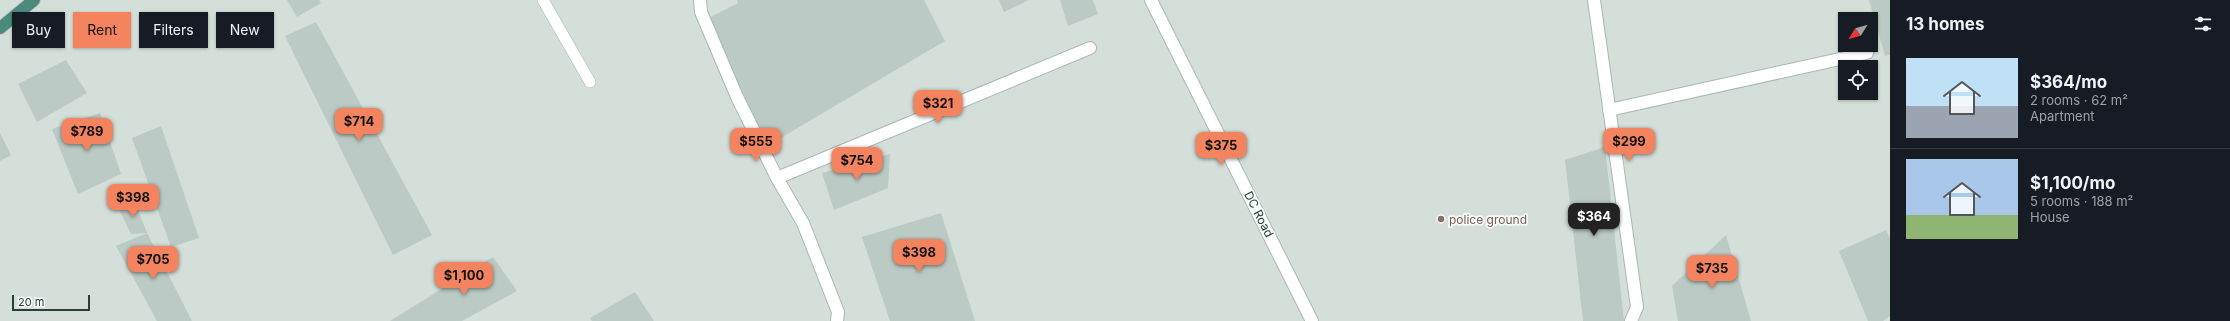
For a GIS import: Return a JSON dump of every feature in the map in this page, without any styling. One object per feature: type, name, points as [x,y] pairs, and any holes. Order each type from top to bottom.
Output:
[{"type":"highway","points":[[0,28],[34,0]]},
{"type":"street","points":[[700,0],[701,12],[737,97],[777,178],[803,223],[838,312],[837,321]]},
{"type":"street","name":"DC Road","points":[[1151,0],[1312,321]]},
{"type":"street","points":[[1594,0],[1637,307],[1631,321]]},
{"type":"street","points":[[777,178],[1090,48]]},
{"type":"street","points":[[1609,110],[1867,53]]},
{"type":"lane","points":[[543,0],[590,82]]},
{"type":"shaded area","points":[[0,0],[1890,0],[1890,321],[0,321]]},
{"type":"building","points":[[287,0],[319,0],[321,3],[297,17]]},
{"type":"building","points":[[737,0],[924,0],[945,41],[767,146],[705,20],[738,3]]},
{"type":"building","points":[[999,0],[1029,0],[1004,12]]},
{"type":"building","points":[[1060,0],[1093,0],[1098,14],[1068,26]]},
{"type":"building","points":[[1869,0],[1890,0],[1890,55],[1885,56],[1878,32],[1878,12],[1872,12]]},
{"type":"building","points":[[316,22],[432,235],[393,255],[285,36]]},
{"type":"building","points":[[66,60],[87,93],[37,122],[18,84]]},
{"type":"building","points":[[100,113],[121,174],[78,194],[52,129]]},
{"type":"building","points":[[161,126],[199,238],[171,247],[132,138]]},
{"type":"building","points":[[0,133],[11,155],[0,161]]},
{"type":"building","points":[[1605,147],[1624,321],[1583,321],[1565,160]]},
{"type":"building","points":[[890,154],[888,188],[834,210],[822,173]]},
{"type":"building","points":[[134,200],[147,233],[131,234],[118,207]]},
{"type":"building","points":[[941,213],[975,321],[890,321],[862,237]]},
{"type":"building","points":[[1886,230],[1890,238],[1890,316],[1883,321],[1868,321],[1839,251]]},
{"type":"building","points":[[147,233],[192,321],[157,321],[116,246]]},
{"type":"building","points":[[1726,235],[1751,321],[1678,321],[1672,286]]},
{"type":"building","points":[[493,257],[517,291],[462,321],[390,321]]},
{"type":"building","points":[[635,292],[654,321],[592,321],[590,318]]},
{"type":"place","name":"police ground","points":[[1441,219]]}]
